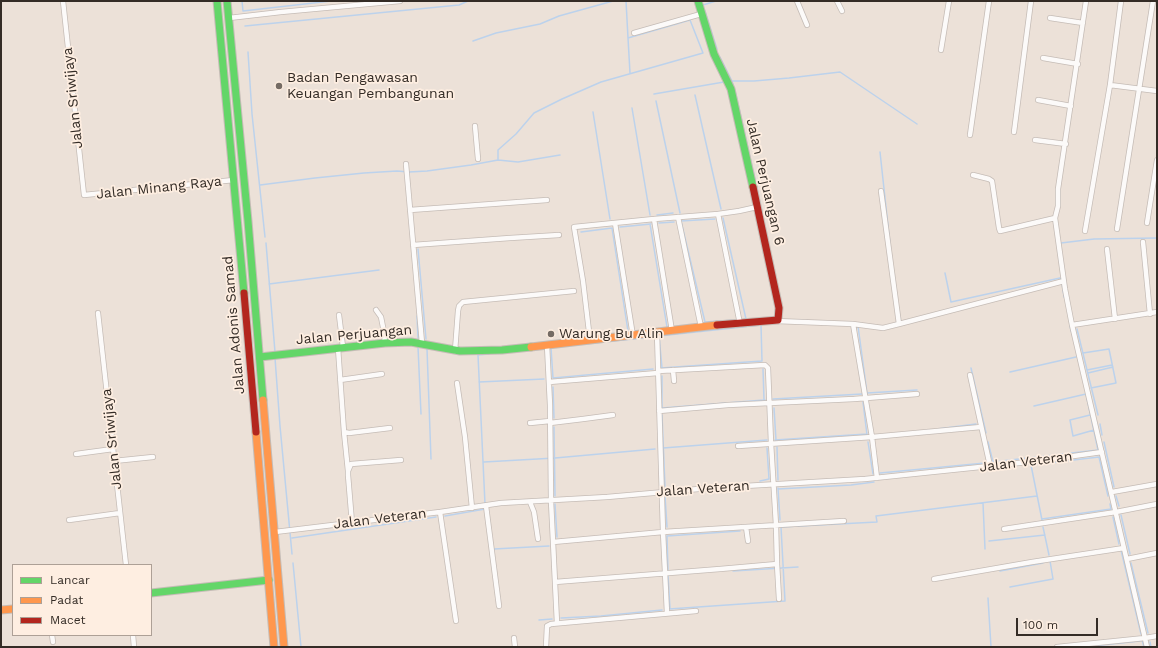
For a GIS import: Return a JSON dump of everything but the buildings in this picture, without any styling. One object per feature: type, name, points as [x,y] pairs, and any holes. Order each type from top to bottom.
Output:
[{"type":"main road","name":"Jalan Adonis Samad","points":[[217,1],[240,243],[274,647]]},
{"type":"main road","points":[[227,1],[250,242],[284,647]]},
{"type":"main road","name":"Jalan Perjuangan 6","points":[[698,1],[714,54],[731,89],[779,308],[777,319]]},
{"type":"main road","points":[[240,243],[250,242]]},
{"type":"main road","name":"Jalan Perjuangan","points":[[260,357],[385,343],[411,342],[422,343],[455,351],[502,350],[777,319]]},
{"type":"main road","points":[[262,497],[271,496]]},
{"type":"main road","points":[[152,593],[269,580]]},
{"type":"main road","points":[[1,610],[12,609]]},
{"type":"street","name":"Jalan Sriwijaya","points":[[63,1],[84,195]]},
{"type":"street","points":[[229,18],[387,1],[400,1]]},
{"type":"street","points":[[797,1],[807,25]]},
{"type":"street","points":[[837,1],[842,11]]},
{"type":"street","points":[[941,50],[949,1]]},
{"type":"street","points":[[970,135],[989,1]]},
{"type":"street","points":[[1014,132],[1031,1]]},
{"type":"street","points":[[1086,1],[1072,106],[1058,189],[1058,206],[1054,218],[1072,325],[1147,647]]},
{"type":"street","points":[[1085,231],[1110,85],[1121,1]]},
{"type":"street","points":[[1117,229],[1153,1]]},
{"type":"street","points":[[634,33],[701,14]]},
{"type":"street","points":[[1050,18],[1083,23]]},
{"type":"street","points":[[1043,58],[1078,64]]},
{"type":"street","points":[[1110,85],[1157,91]]},
{"type":"street","points":[[1038,100],[1072,106]]},
{"type":"street","points":[[475,126],[478,159]]},
{"type":"street","points":[[1035,140],[1066,144]]},
{"type":"street","points":[[1147,223],[1157,160]]},
{"type":"street","points":[[406,164],[422,343]]},
{"type":"street","points":[[974,175],[992,181],[1000,231],[1054,218]]},
{"type":"street","name":"Jalan Minang Raya","points":[[84,195],[234,180]]},
{"type":"street","points":[[881,191],[899,324]]},
{"type":"street","points":[[410,210],[547,200]]},
{"type":"street","points":[[590,340],[583,282],[574,227],[718,214],[758,207]]},
{"type":"street","points":[[718,214],[740,324]]},
{"type":"street","points":[[678,217],[701,327]]},
{"type":"street","points":[[654,219],[672,331]]},
{"type":"street","points":[[615,223],[633,336]]},
{"type":"street","points":[[413,245],[559,235]]},
{"type":"street","points":[[1144,242],[1150,314]]},
{"type":"street","points":[[1107,249],[1115,319]]},
{"type":"street","points":[[777,319],[853,324],[883,328],[1064,281]]},
{"type":"street","points":[[455,351],[458,311],[459,306],[463,302],[574,292]]},
{"type":"street","points":[[376,310],[381,317],[385,343]]},
{"type":"street","points":[[1072,325],[1157,312]]},
{"type":"street","name":"Jalan Sriwijaya","points":[[98,314],[126,564]]},
{"type":"street","points":[[340,315],[340,380],[352,523]]},
{"type":"street","points":[[853,324],[872,437],[876,478]]},
{"type":"street","points":[[657,333],[662,532],[667,613]]},
{"type":"street","points":[[547,345],[551,500],[557,623]]},
{"type":"street","points":[[549,382],[673,370],[765,365],[768,368],[779,599]]},
{"type":"street","points":[[673,370],[674,381]]},
{"type":"street","points":[[340,380],[382,374]]},
{"type":"street","points":[[970,375],[990,466]]},
{"type":"street","points":[[457,383],[466,438],[472,508]]},
{"type":"street","points":[[659,411],[728,405],[769,404],[917,394]]},
{"type":"street","points":[[530,424],[613,415]]},
{"type":"street","points":[[738,446],[872,437],[981,427]]},
{"type":"street","points":[[344,432],[349,433],[390,428]]},
{"type":"street","points":[[76,454],[113,449]]},
{"type":"street","name":"Jalan Veteran","points":[[275,532],[472,508],[501,503],[876,478],[1102,452]]},
{"type":"street","points":[[114,461],[153,457]]},
{"type":"street","points":[[348,471],[351,464],[401,460]]},
{"type":"street","points":[[1112,492],[1157,484]]},
{"type":"street","points":[[530,502],[534,512],[538,539]]},
{"type":"street","points":[[1004,529],[1116,512],[1157,504]]},
{"type":"street","points":[[486,506],[499,606]]},
{"type":"street","points":[[440,512],[456,621]]},
{"type":"street","points":[[69,520],[120,513]]},
{"type":"street","points":[[553,542],[662,532],[844,521]]},
{"type":"street","points":[[746,527],[748,541]]},
{"type":"street","points":[[934,578],[1124,548]]},
{"type":"street","points":[[1127,559],[1157,553]]},
{"type":"street","points":[[555,582],[777,564]]},
{"type":"street","points":[[546,647],[548,625],[696,611]]},
{"type":"street","points":[[52,636],[53,642]]},
{"type":"street","points":[[133,636],[134,647]]},
{"type":"street","points":[[1056,647],[1157,636]]},
{"type":"street","points":[[514,638],[515,647]]},
{"type":"waterway","points":[[242,1],[243,11],[331,1]]},
{"type":"waterway","points":[[245,26],[459,5],[468,1]]},
{"type":"waterway","points":[[473,41],[496,33],[540,24],[559,16],[613,1]]},
{"type":"waterway","points":[[260,185],[364,173],[427,171],[498,160],[498,150],[516,134],[534,113],[601,82],[703,53],[690,20],[628,38],[626,1]]},
{"type":"waterway","points":[[703,5],[716,1]]},
{"type":"waterway","points":[[705,11],[717,49]]},
{"type":"waterway","points":[[628,38],[630,73]]},
{"type":"waterway","points":[[248,52],[252,114],[265,237]]},
{"type":"waterway","points":[[720,57],[732,81],[736,95],[759,198]]},
{"type":"waterway","points":[[732,81],[754,81],[840,72],[917,124]]},
{"type":"waterway","points":[[654,94],[724,82]]},
{"type":"waterway","points":[[695,95],[721,209]]},
{"type":"waterway","points":[[656,101],[680,213]]},
{"type":"waterway","points":[[632,108],[650,215]]},
{"type":"waterway","points":[[593,112],[610,219]]},
{"type":"waterway","points":[[880,152],[890,244]]},
{"type":"waterway","points":[[498,160],[518,162],[560,155]]},
{"type":"waterway","points":[[657,215],[673,213]]},
{"type":"waterway","points":[[723,218],[746,319],[744,319]]},
{"type":"waterway","points":[[681,221],[715,219]]},
{"type":"waterway","points":[[681,221],[705,322],[735,320]]},
{"type":"waterway","points":[[659,223],[674,222]]},
{"type":"waterway","points":[[650,224],[667,327]]},
{"type":"waterway","points":[[620,227],[651,224]]},
{"type":"waterway","points":[[612,228],[628,331]]},
{"type":"waterway","points":[[581,232],[612,228]]},
{"type":"waterway","points":[[1061,243],[1094,239],[1157,238]]},
{"type":"waterway","points":[[266,243],[275,352]]},
{"type":"waterway","points":[[418,249],[426,339]]},
{"type":"waterway","points":[[269,284],[379,270]]},
{"type":"waterway","points":[[945,273],[951,302],[1060,278],[1061,280]]},
{"type":"waterway","points":[[1062,283],[1064,297]]},
{"type":"waterway","points":[[417,316],[418,338]]},
{"type":"waterway","points":[[659,336],[761,325],[762,361]]},
{"type":"waterway","points":[[1070,325],[1071,331]]},
{"type":"waterway","points":[[858,326],[867,393]]},
{"type":"waterway","points":[[1077,329],[1098,415]]},
{"type":"waterway","points":[[659,336],[662,368]]},
{"type":"waterway","points":[[585,344],[652,337]]},
{"type":"waterway","points":[[418,347],[421,414]]},
{"type":"waterway","points":[[551,348],[553,378]]},
{"type":"waterway","points":[[427,349],[431,459]]},
{"type":"waterway","points":[[1083,353],[1109,349],[1116,383],[1091,388]]},
{"type":"waterway","points":[[485,504],[478,355],[489,354]]},
{"type":"waterway","points":[[1010,372],[1076,357]]},
{"type":"waterway","points":[[275,358],[292,554]]},
{"type":"waterway","points":[[661,368],[762,361]]},
{"type":"waterway","points":[[1087,370],[1112,365]]},
{"type":"waterway","points":[[1088,373],[1113,367]]},
{"type":"waterway","points":[[971,368],[986,433]]},
{"type":"waterway","points":[[553,378],[653,369]]},
{"type":"waterway","points":[[763,369],[765,400]]},
{"type":"waterway","points":[[662,376],[662,408]]},
{"type":"waterway","points":[[479,382],[544,379]]},
{"type":"waterway","points":[[553,387],[554,418]]},
{"type":"waterway","points":[[867,393],[917,390]]},
{"type":"waterway","points":[[773,399],[862,394]]},
{"type":"waterway","points":[[993,462],[1098,450],[1086,394],[1034,406]]},
{"type":"waterway","points":[[662,408],[764,400]]},
{"type":"waterway","points":[[863,402],[867,435]]},
{"type":"waterway","points":[[774,408],[776,440]]},
{"type":"waterway","points":[[662,415],[665,487]]},
{"type":"waterway","points":[[1090,415],[1070,420],[1073,436],[1094,430]]},
{"type":"waterway","points":[[937,429],[976,424]]},
{"type":"waterway","points":[[1100,424],[1102,435]]},
{"type":"waterway","points":[[554,427],[555,496]]},
{"type":"waterway","points":[[775,440],[867,434]]},
{"type":"waterway","points":[[663,448],[767,440]]},
{"type":"waterway","points":[[868,442],[873,474]]},
{"type":"waterway","points":[[988,442],[993,462]]},
{"type":"waterway","points":[[1104,442],[1114,487]]},
{"type":"waterway","points":[[777,447],[778,480]]},
{"type":"waterway","points":[[760,481],[769,479],[767,448]]},
{"type":"waterway","points":[[484,462],[555,458],[655,449]]},
{"type":"waterway","points":[[1042,520],[1031,465],[1099,457],[1108,496]]},
{"type":"waterway","points":[[880,473],[985,463]]},
{"type":"waterway","points":[[778,489],[851,485],[874,482]]},
{"type":"waterway","points":[[778,488],[780,520]]},
{"type":"waterway","points":[[665,496],[667,527]]},
{"type":"waterway","points":[[781,527],[877,522],[876,516],[1037,496]]},
{"type":"waterway","points":[[1116,496],[1119,506]]},
{"type":"waterway","points":[[983,503],[985,549]]},
{"type":"waterway","points":[[555,504],[557,537]]},
{"type":"waterway","points":[[1110,504],[1111,510]]},
{"type":"waterway","points":[[445,516],[485,509]]},
{"type":"waterway","points":[[1042,519],[1111,509]]},
{"type":"waterway","points":[[1121,515],[1130,554]]},
{"type":"waterway","points":[[292,538],[436,517]]},
{"type":"waterway","points":[[1113,517],[1119,544]]},
{"type":"waterway","points":[[669,609],[785,601],[781,527]]},
{"type":"waterway","points":[[1043,527],[1049,555]]},
{"type":"waterway","points":[[667,536],[740,531]]},
{"type":"waterway","points":[[989,541],[1045,535]]},
{"type":"waterway","points":[[667,536],[668,571]]},
{"type":"waterway","points":[[494,549],[549,546]]},
{"type":"waterway","points":[[1121,550],[1141,634]]},
{"type":"waterway","points":[[1010,587],[1053,579],[1050,561]]},
{"type":"waterway","points":[[293,563],[301,647]]},
{"type":"waterway","points":[[1000,571],[1043,563]]},
{"type":"waterway","points":[[1131,563],[1148,633]]},
{"type":"waterway","points":[[733,571],[798,567]]},
{"type":"waterway","points":[[668,575],[670,609]]},
{"type":"waterway","points":[[988,598],[991,647]]},
{"type":"waterway","points":[[561,618],[662,610]]},
{"type":"waterway","points":[[539,620],[552,619]]},
{"type":"waterway","points":[[1142,640],[1144,647]]},
{"type":"waterway","points":[[1084,647],[1140,641]]},
{"type":"waterway","points":[[1150,642],[1151,647]]},
{"type":"traffic: fast","points":[[217,1],[244,293]]},
{"type":"traffic: fast","points":[[227,1],[263,400]]},
{"type":"traffic: fast","points":[[698,1],[714,54],[731,89],[753,187]]},
{"type":"traffic: fast","points":[[260,357],[385,343],[411,342],[460,351],[502,350],[531,347]]},
{"type":"traffic: fast","points":[[152,593],[269,580]]},
{"type":"traffic: slow","points":[[531,347],[717,325]]},
{"type":"traffic: slow","points":[[263,400],[284,647]]},
{"type":"traffic: slow","points":[[256,432],[274,647]]},
{"type":"traffic: slow","points":[[1,610],[12,609]]},
{"type":"traffic: jam","points":[[717,325],[778,320],[779,308],[753,187]]},
{"type":"traffic: jam","points":[[244,293],[256,432]]},
{"type":"place","name":"Badan Pengawasan Keuangan Pembangunan","points":[[279,86]]},
{"type":"place","name":"Warung Bu Alin","points":[[551,334]]}]
